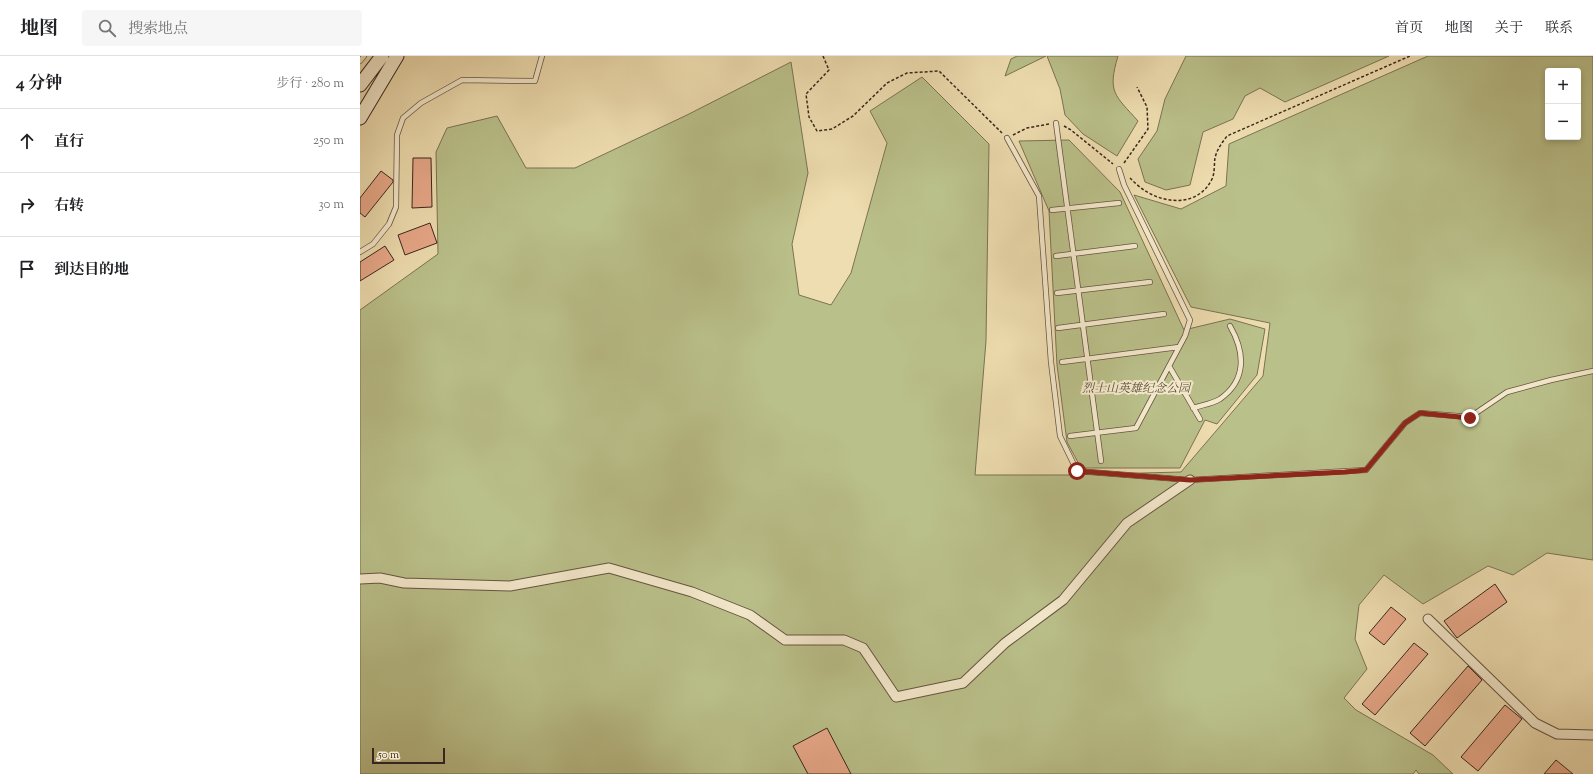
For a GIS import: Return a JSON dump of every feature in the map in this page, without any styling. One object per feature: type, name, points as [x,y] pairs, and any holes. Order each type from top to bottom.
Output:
[{"type":"main road","points":[[360,85],[382,56]]},
{"type":"main road","points":[[360,118],[397,56]]},
{"type":"street","points":[[360,580],[380,578],[404,583],[510,586],[608,568],[692,592],[750,615],[785,640],[844,640],[863,648],[896,697],[963,683],[1005,643],[1063,600],[1127,523],[1190,480]]},
{"type":"street","points":[[1428,619],[1535,723],[1557,734],[1593,735]]},
{"type":"lane","points":[[360,61],[364,56]]},
{"type":"lane","points":[[360,252],[373,244],[389,224],[396,207],[397,136],[403,118],[421,103],[462,80],[535,81],[542,56]]},
{"type":"lane","points":[[1056,123],[1084,324],[1101,461]]},
{"type":"lane","points":[[1007,138],[1039,196],[1051,362],[1060,436],[1077,471],[1190,480],[1366,470],[1405,423],[1420,413],[1470,418],[1507,392],[1551,380],[1593,372]]},
{"type":"lane","points":[[1070,436],[1136,428],[1186,336],[1190,320],[1124,185],[1119,169]]},
{"type":"lane","points":[[1052,210],[1118,203]]},
{"type":"lane","points":[[1056,256],[1135,246]]},
{"type":"lane","points":[[1057,293],[1150,282]]},
{"type":"lane","points":[[1058,328],[1164,314]]},
{"type":"lane","points":[[1193,408],[1219,399],[1232,388],[1239,377],[1241,365],[1240,350],[1237,338],[1230,326]]},
{"type":"lane","points":[[1062,362],[1179,347]]},
{"type":"lane","points":[[1169,366],[1200,419]]},
{"type":"path","points":[[823,56],[829,70],[806,94],[809,117],[817,131],[832,129],[853,116],[887,83],[907,73],[939,71],[1007,138],[1027,128],[1056,123],[1071,130],[1144,191],[1166,200],[1183,202],[1197,196],[1208,187],[1213,177],[1215,157],[1219,146],[1227,136],[1410,56]]},
{"type":"path","points":[[1119,169],[1148,129],[1147,107],[1136,87]]},
{"type":"green space","points":[[1017,56],[1046,56],[1005,76],[1011,59]]},
{"type":"green space","points":[[1047,56],[1118,56],[1113,78],[1115,93],[1138,121],[1117,156],[1083,134],[1065,115],[1060,89]]},
{"type":"green space","points":[[1186,56],[1389,56],[1285,102],[1260,88],[1245,96],[1233,119],[1203,132],[1190,185],[1166,190],[1145,182],[1138,159],[1157,131],[1165,99]]},
{"type":"green space","points":[[1428,56],[1593,56],[1593,560],[1547,553],[1513,575],[1488,566],[1423,604],[1384,575],[1359,605],[1355,639],[1367,669],[1344,698],[1356,710],[1433,755],[1453,774],[1419,774],[1416,770],[1413,774],[360,774],[360,310],[438,254],[436,152],[447,128],[497,116],[526,168],[575,168],[687,115],[791,62],[808,173],[792,244],[799,295],[831,305],[851,273],[887,143],[870,111],[922,77],[989,144],[986,341],[975,475],[1067,475],[1181,472],[1263,376],[1270,323],[1191,307],[1134,195],[1181,209],[1226,186],[1229,144]]},
{"type":"green space","name":"烈士山英雄纪念公园","points":[[1069,140],[1120,192],[1184,330],[1230,319],[1265,329],[1257,375],[1217,424],[1205,420],[1180,468],[1081,468],[1067,442],[1057,365],[1049,211],[1019,141]]},
{"type":"building","points":[[413,158],[431,158],[432,207],[412,208]]},
{"type":"building","points":[[381,171],[393,180],[393,182],[365,217],[360,213],[360,198]]},
{"type":"building","points":[[430,223],[437,243],[405,255],[398,235]]},
{"type":"building","points":[[385,246],[394,260],[360,281],[360,262]]},
{"type":"building","points":[[1495,584],[1507,602],[1457,638],[1444,621]]},
{"type":"building","points":[[1391,607],[1406,619],[1384,645],[1369,633]]},
{"type":"building","points":[[1414,643],[1428,654],[1375,715],[1362,704]]},
{"type":"building","points":[[1468,666],[1482,680],[1425,746],[1410,733]]},
{"type":"building","points":[[1505,705],[1522,719],[1478,771],[1461,757]]},
{"type":"building","points":[[827,728],[851,774],[808,774],[793,746]]},
{"type":"building","points":[[1556,760],[1573,774],[1544,774]]},
{"type":"route","points":[[1077,471],[1190,480],[1366,470],[1405,423],[1420,413],[1470,418]]}]
